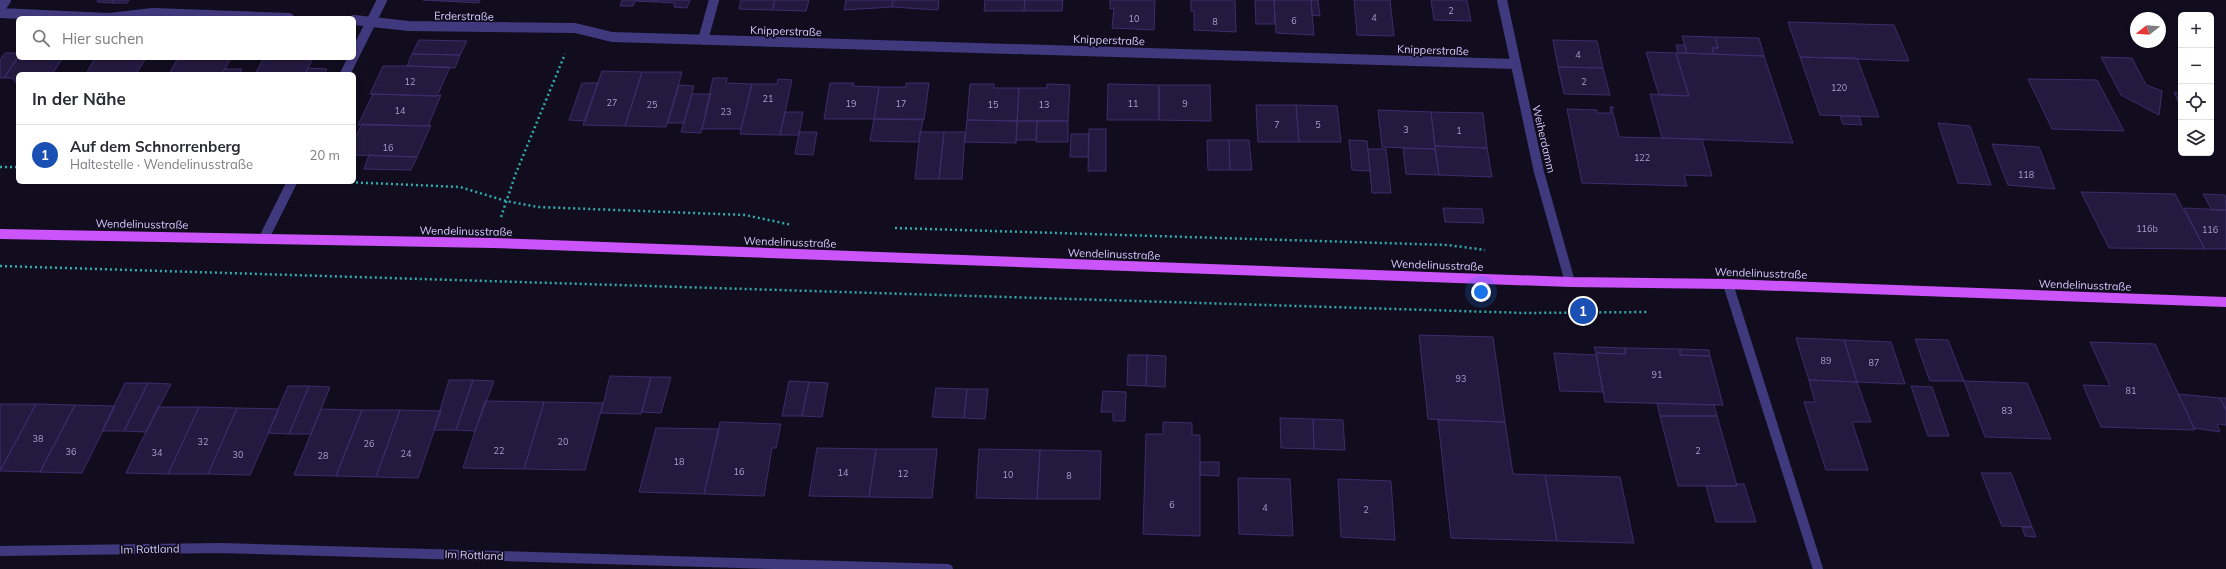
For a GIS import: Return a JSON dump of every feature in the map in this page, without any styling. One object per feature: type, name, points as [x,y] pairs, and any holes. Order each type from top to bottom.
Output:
[{"type":"main road","name":"Wendelinusstraße","points":[[0,234],[493,243],[1570,282],[1728,284],[2226,302]]},
{"type":"street","points":[[0,8],[6,0]]},
{"type":"street","points":[[356,51],[382,0]]},
{"type":"street","points":[[703,40],[714,0]]},
{"type":"street","name":"Weiherdamm","points":[[1502,0],[1539,172],[1570,282]]},
{"type":"street","points":[[0,13],[65,16]]},
{"type":"street","points":[[127,16],[153,13],[235,16]]},
{"type":"street","name":"Erderstraße","points":[[356,20],[409,26],[575,28]]},
{"type":"street","name":"Knipperstraße","points":[[575,28],[612,38],[1515,64]]},
{"type":"street","points":[[346,72],[352,60]]},
{"type":"street","points":[[264,238],[291,184]]},
{"type":"street","points":[[1728,284],[1818,569]]},
{"type":"street","name":"Im Rottland","points":[[0,551],[220,548],[948,569]]},
{"type":"path","points":[[493,243],[506,202],[575,28]]},
{"type":"path","points":[[0,167],[16,167]]},
{"type":"path","points":[[356,182],[460,187],[506,202],[538,207],[745,215],[794,225]]},
{"type":"path","points":[[889,228],[1448,245],[1492,251]]},
{"type":"path","points":[[0,266],[1525,313],[1650,312]]},
{"type":"building","points":[[98,0],[114,0],[112,3],[97,2]]},
{"type":"building","points":[[114,0],[129,0],[127,3],[112,3]]},
{"type":"building","points":[[423,0],[480,0],[479,3]]},
{"type":"building","points":[[622,0],[656,0],[656,2],[635,1],[633,6],[620,6]]},
{"type":"building","points":[[656,0],[690,0],[687,8],[674,7],[675,3],[656,2]]},
{"type":"building","points":[[741,0],[775,0],[772,10],[739,9]]},
{"type":"building","points":[[775,0],[809,0],[806,11],[772,10]]},
{"type":"building","points":[[846,0],[893,0],[892,7],[844,10]]},
{"type":"building","points":[[893,0],[939,0],[938,10],[892,7]]},
{"type":"building","points":[[985,0],[1025,0],[1024,11],[984,11]]},
{"type":"building","points":[[1025,0],[1063,0],[1062,11],[1024,11]]},
{"type":"building","points":[[1110,0],[1155,0],[1154,30],[1112,28],[1114,8],[1110,9]]},
{"type":"building","points":[[1191,0],[1235,0],[1236,32],[1194,30],[1194,11],[1191,11]]},
{"type":"building","points":[[1255,0],[1274,0],[1275,24],[1256,24]]},
{"type":"building","points":[[1274,0],[1311,0],[1314,35],[1276,33]]},
{"type":"building","points":[[1311,0],[1318,0],[1320,16],[1312,15]]},
{"type":"building","points":[[1354,0],[1390,0],[1394,36],[1357,35]]},
{"type":"building","points":[[1431,0],[1467,0],[1471,21],[1434,20]]},
{"type":"building","points":[[1788,22],[1894,25],[1909,61],[1800,57]]},
{"type":"building","points":[[1682,36],[1715,37],[1718,48],[1712,48],[1714,54],[1687,53]]},
{"type":"building","points":[[1715,37],[1759,38],[1764,56],[1714,54],[1712,48],[1718,48]]},
{"type":"building","points":[[419,40],[467,41],[460,55],[412,54]]},
{"type":"building","points":[[1553,40],[1597,41],[1603,68],[1558,67]]},
{"type":"building","points":[[1676,45],[1685,45],[1687,53],[1678,53]]},
{"type":"building","points":[[1646,52],[1676,53],[1689,96],[1659,95]]},
{"type":"building","points":[[5,53],[16,53],[16,60],[4,78],[0,78],[0,60]]},
{"type":"building","points":[[1676,53],[1764,56],[1793,143],[1662,138],[1650,94],[1689,96]]},
{"type":"building","points":[[412,54],[460,55],[455,68],[407,66]]},
{"type":"building","points":[[1800,57],[1857,58],[1879,117],[1820,115]]},
{"type":"building","points":[[2101,57],[2132,58],[2146,85],[2162,91],[2159,115],[2121,95]]},
{"type":"building","points":[[16,60],[62,60],[53,72],[16,72],[16,83],[12,78],[4,78]]},
{"type":"building","points":[[94,60],[145,60],[137,72],[87,72]]},
{"type":"building","points":[[177,60],[230,60],[223,72],[170,72]]},
{"type":"building","points":[[263,60],[312,60],[306,72],[256,72]]},
{"type":"building","points":[[383,66],[450,67],[437,96],[370,94]]},
{"type":"building","points":[[1558,67],[1603,68],[1610,95],[1564,94]]},
{"type":"building","points":[[308,68],[327,69],[325,72],[306,72]]},
{"type":"building","points":[[225,69],[242,69],[240,72],[223,72]]},
{"type":"building","points":[[602,71],[642,72],[625,126],[583,125]]},
{"type":"building","points":[[642,72],[682,72],[666,127],[625,126]]},
{"type":"building","points":[[713,78],[727,78],[726,83],[752,84],[741,129],[702,129]]},
{"type":"building","points":[[778,79],[792,80],[780,135],[740,134],[752,84],[777,84]]},
{"type":"building","points":[[2028,79],[2097,80],[2124,131],[2052,129]]},
{"type":"building","points":[[582,83],[598,83],[585,121],[569,120]]},
{"type":"building","points":[[830,83],[854,83],[853,86],[879,87],[874,119],[824,119]]},
{"type":"building","points":[[906,83],[929,83],[924,120],[874,119],[879,87],[906,87]]},
{"type":"building","points":[[970,84],[994,84],[994,88],[1019,88],[1017,121],[967,120]]},
{"type":"building","points":[[1047,84],[1070,85],[1068,121],[1017,121],[1019,88],[1047,88]]},
{"type":"building","points":[[1108,84],[1159,85],[1159,120],[1107,120]]},
{"type":"building","points":[[679,85],[694,86],[684,123],[668,123]]},
{"type":"building","points":[[1159,85],[1210,85],[1211,121],[1159,120]]},
{"type":"building","points":[[2174,92],[2178,93],[2178,101]]},
{"type":"building","points":[[373,94],[441,95],[428,126],[358,125]]},
{"type":"building","points":[[692,94],[711,94],[701,133],[681,132]]},
{"type":"building","points":[[1256,105],[1296,105],[1299,142],[1258,142]]},
{"type":"building","points":[[1296,105],[1337,106],[1341,142],[1299,142]]},
{"type":"building","points":[[1610,107],[1614,107],[1612,109],[1619,137],[1702,139],[1712,176],[1684,175],[1687,186],[1582,183],[1567,109],[1597,110],[1597,113],[1611,113]]},
{"type":"building","points":[[1378,110],[1431,112],[1435,149],[1382,147]]},
{"type":"building","points":[[785,112],[803,112],[799,135],[780,135]]},
{"type":"building","points":[[1431,112],[1483,113],[1487,148],[1435,146]]},
{"type":"building","points":[[1840,116],[1859,116],[1862,125],[1843,124]]},
{"type":"building","points":[[874,119],[923,119],[919,142],[870,141]]},
{"type":"building","points":[[967,120],[1017,121],[1016,143],[965,142]]},
{"type":"building","points":[[1017,121],[1037,121],[1036,140],[1016,140]]},
{"type":"building","points":[[1037,121],[1068,121],[1068,142],[1036,142]]},
{"type":"building","points":[[1938,123],[1970,126],[1991,185],[1958,183]]},
{"type":"building","points":[[362,124],[431,125],[417,157],[356,155],[356,136]]},
{"type":"building","points":[[1089,129],[1106,129],[1106,171],[1088,171]]},
{"type":"building","points":[[799,132],[817,132],[813,155],[795,154]]},
{"type":"building","points":[[920,132],[944,132],[939,179],[915,179]]},
{"type":"building","points":[[944,132],[965,132],[962,179],[939,179]]},
{"type":"building","points":[[1071,134],[1089,134],[1088,157],[1070,157]]},
{"type":"building","points":[[1207,140],[1229,140],[1230,170],[1208,170]]},
{"type":"building","points":[[1229,140],[1249,140],[1252,170],[1230,170]]},
{"type":"building","points":[[1349,140],[1367,141],[1370,171],[1352,170]]},
{"type":"building","points":[[1992,144],[2039,147],[2055,189],[2008,185]]},
{"type":"building","points":[[1435,146],[1487,148],[1492,177],[1439,175]]},
{"type":"building","points":[[1403,148],[1435,149],[1439,175],[1406,174]]},
{"type":"building","points":[[1368,149],[1386,149],[1391,193],[1372,193]]},
{"type":"building","points":[[369,155],[417,157],[411,170],[364,169]]},
{"type":"building","points":[[2081,192],[2175,194],[2205,249],[2109,248]]},
{"type":"building","points":[[2203,194],[2225,195],[2226,210],[2212,210]]},
{"type":"building","points":[[1443,208],[1482,209],[1484,223],[1445,222]]},
{"type":"building","points":[[2184,208],[2226,210],[2226,249],[2205,249]]},
{"type":"building","points":[[1419,335],[1493,337],[1505,422],[1428,419]]},
{"type":"building","points":[[1796,338],[1844,340],[1857,382],[1809,380]]},
{"type":"building","points":[[1915,339],[1948,340],[1964,381],[1930,381]]},
{"type":"building","points":[[1844,340],[1891,342],[1905,384],[1857,382]]},
{"type":"building","points":[[2090,342],[2155,344],[2195,430],[2101,427],[2083,385],[2110,386]]},
{"type":"building","points":[[1594,347],[1625,348],[1625,354],[1596,353]]},
{"type":"building","points":[[1625,348],[1680,349],[1680,355],[1710,356],[1723,405],[1605,402],[1596,353],[1625,354]]},
{"type":"building","points":[[1680,349],[1709,350],[1710,356],[1680,355]]},
{"type":"building","points":[[1554,353],[1596,355],[1603,392],[1560,391]]},
{"type":"building","points":[[1128,355],[1147,355],[1146,386],[1127,385]]},
{"type":"building","points":[[1147,355],[1166,356],[1165,387],[1146,386]]},
{"type":"building","points":[[610,376],[651,377],[641,414],[601,413]]},
{"type":"building","points":[[651,377],[671,377],[661,413],[642,412]]},
{"type":"building","points":[[449,380],[473,380],[456,430],[434,430]]},
{"type":"building","points":[[473,380],[494,381],[475,431],[456,430]]},
{"type":"building","points":[[1809,380],[1857,382],[1871,422],[1852,422],[1868,470],[1826,470],[1804,402],[1815,402]]},
{"type":"building","points":[[789,381],[809,382],[802,416],[782,416]]},
{"type":"building","points":[[1964,381],[2027,383],[2051,439],[1985,437]]},
{"type":"building","points":[[809,382],[828,383],[822,417],[802,416]]},
{"type":"building","points":[[125,383],[148,383],[124,431],[102,431]]},
{"type":"building","points":[[148,383],[171,384],[146,432],[124,431]]},
{"type":"building","points":[[288,386],[309,386],[289,434],[268,433]]},
{"type":"building","points":[[309,386],[330,387],[311,434],[289,434]]},
{"type":"building","points":[[1911,386],[1932,387],[1949,436],[1928,436]]},
{"type":"building","points":[[936,388],[967,389],[964,418],[932,417]]},
{"type":"building","points":[[967,389],[988,389],[985,419],[964,418]]},
{"type":"building","points":[[1103,391],[1126,392],[1125,421],[1113,421],[1113,412],[1101,412]]},
{"type":"building","points":[[2178,394],[2220,398],[2226,410],[2226,425],[2217,424],[2220,432],[2194,428]]},
{"type":"building","points":[[2220,398],[2226,398],[2226,410]]},
{"type":"building","points":[[485,401],[544,402],[524,469],[463,468]]},
{"type":"building","points":[[544,402],[603,403],[585,470],[524,469]]},
{"type":"building","points":[[1657,403],[1714,405],[1717,416],[1660,416]]},
{"type":"building","points":[[0,404],[36,404],[0,471]]},
{"type":"building","points":[[36,404],[75,405],[40,472],[0,471]]},
{"type":"building","points":[[75,405],[115,406],[82,473],[40,472]]},
{"type":"building","points":[[158,407],[199,407],[168,474],[126,473]]},
{"type":"building","points":[[199,407],[237,408],[208,474],[168,474]]},
{"type":"building","points":[[237,408],[279,409],[250,475],[208,474]]},
{"type":"building","points":[[321,409],[362,410],[336,476],[294,475]]},
{"type":"building","points":[[362,410],[400,410],[376,477],[336,476]]},
{"type":"building","points":[[400,410],[441,411],[418,478],[376,477]]},
{"type":"building","points":[[1660,416],[1717,416],[1737,486],[1678,486]]},
{"type":"building","points":[[1280,418],[1313,419],[1314,449],[1281,448]]},
{"type":"building","points":[[1313,419],[1343,420],[1345,450],[1314,449]]},
{"type":"building","points":[[1438,420],[1505,422],[1513,474],[1545,475],[1557,541],[1451,538]]},
{"type":"building","points":[[720,422],[781,424],[776,448],[772,448],[764,496],[704,494]]},
{"type":"building","points":[[1163,422],[1192,423],[1192,435],[1200,435],[1200,536],[1143,534],[1146,434],[1163,434]]},
{"type":"building","points":[[656,428],[719,429],[704,494],[639,492]]},
{"type":"building","points":[[817,448],[876,449],[869,497],[809,496]]},
{"type":"building","points":[[876,449],[937,449],[932,498],[869,497]]},
{"type":"building","points":[[979,449],[1040,450],[1037,499],[976,498]]},
{"type":"building","points":[[1040,450],[1101,451],[1100,499],[1037,499]]},
{"type":"building","points":[[1200,462],[1219,462],[1219,476],[1200,475]]},
{"type":"building","points":[[1981,473],[2011,473],[2032,527],[2002,526]]},
{"type":"building","points":[[1545,475],[1620,477],[1634,543],[1557,541]]},
{"type":"building","points":[[1238,478],[1290,479],[1293,536],[1239,534]]},
{"type":"building","points":[[1338,479],[1391,481],[1395,540],[1341,537]]},
{"type":"building","points":[[1736,484],[1744,484],[1756,522],[1716,522],[1706,486],[1737,486]]},
{"type":"building","points":[[2022,527],[2032,527],[2036,537],[2025,536]]},
{"type":"place","name":"Auf dem Schnorrenberg","points":[[1583,311]]}]
